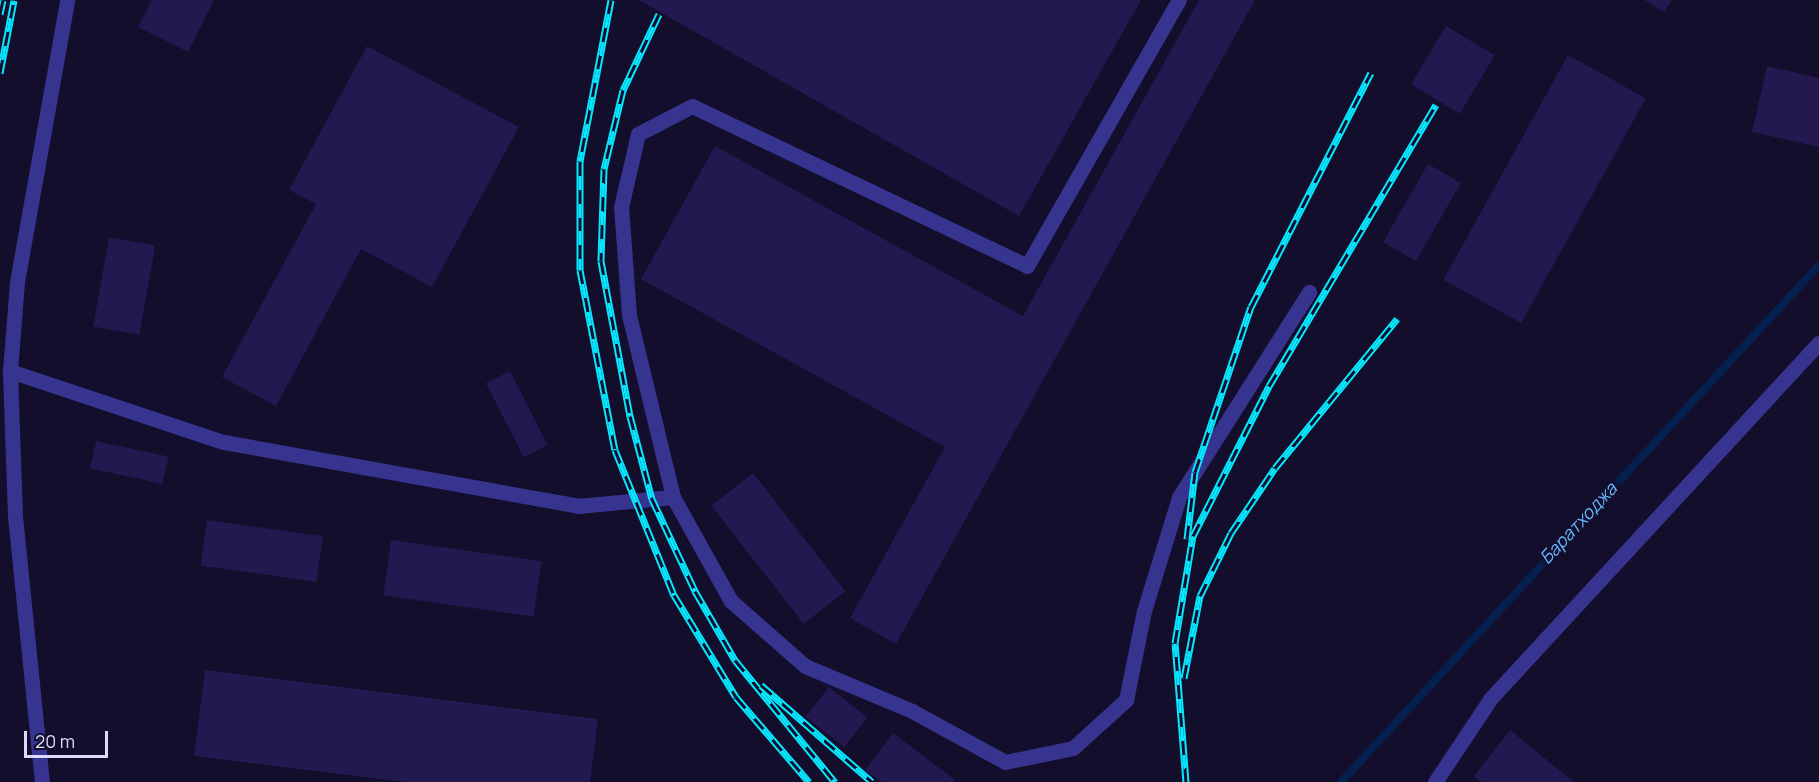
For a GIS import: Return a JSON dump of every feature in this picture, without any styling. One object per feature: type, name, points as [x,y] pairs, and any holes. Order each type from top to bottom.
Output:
[{"type":"street","points":[[42,782],[15,516],[10,371],[17,282],[67,0]]},
{"type":"street","points":[[1179,0],[1027,266],[692,106],[638,134],[621,207],[629,315],[673,497],[731,601],[805,666],[912,711],[1005,762],[1073,748],[1126,700],[1144,611],[1179,497],[1309,292]]},
{"type":"street","points":[[1435,782],[1491,698],[1819,343]]},
{"type":"street","points":[[10,371],[224,442],[578,506],[673,497]]},
{"type":"building","points":[[152,0],[214,0],[188,52],[138,27]]},
{"type":"building","points":[[639,0],[1141,0],[1019,216]]},
{"type":"building","points":[[1199,0],[1255,0],[896,644],[850,618],[945,447],[641,279],[715,146],[1023,316]]},
{"type":"building","points":[[1644,0],[1672,0],[1664,12]]},
{"type":"building","points":[[1446,26],[1495,55],[1460,114],[1411,84]]},
{"type":"building","points":[[367,46],[519,127],[432,287],[361,249],[276,406],[222,377],[316,204],[289,190]]},
{"type":"building","points":[[1568,55],[1646,98],[1521,323],[1443,280]]},
{"type":"building","points":[[1767,66],[1819,78],[1819,147],[1752,132]]},
{"type":"building","points":[[1428,164],[1461,183],[1416,261],[1383,242]]},
{"type":"building","points":[[109,237],[155,245],[139,335],[93,327]]},
{"type":"building","points":[[510,371],[548,445],[524,457],[486,383]]},
{"type":"building","points":[[96,441],[168,456],[163,484],[90,468]]},
{"type":"building","points":[[753,473],[845,591],[804,624],[711,506]]},
{"type":"building","points":[[207,520],[323,536],[316,582],[201,566]]},
{"type":"building","points":[[391,540],[542,561],[534,617],[383,595]]},
{"type":"building","points":[[205,670],[598,719],[590,782],[405,782],[194,756]]},
{"type":"building","points":[[829,687],[868,717],[844,747],[806,717]]},
{"type":"building","points":[[1510,730],[1574,782],[1481,782],[1474,776]]},
{"type":"building","points":[[893,733],[955,780],[953,782],[882,782],[865,770]]},
{"type":"waterway","name":"Баратходжа","points":[[1341,782],[1819,265]]},
{"type":"railway","points":[[0,14],[3,0]]},
{"type":"railway","points":[[0,73],[14,0]]},
{"type":"railway","points":[[611,0],[580,161],[580,270],[615,450],[674,595],[736,697],[809,782]]},
{"type":"railway","points":[[659,14],[623,90],[604,169],[601,261],[630,416],[652,499],[695,591],[735,660],[835,782]]},
{"type":"railway","points":[[1187,539],[1195,472],[1251,307],[1371,73]]},
{"type":"railway","points":[[1186,782],[1175,643],[1193,536],[1269,386],[1436,105]]},
{"type":"railway","points":[[1184,678],[1200,596],[1231,533],[1275,468],[1397,319]]},
{"type":"railway","points":[[761,685],[872,782]]}]
